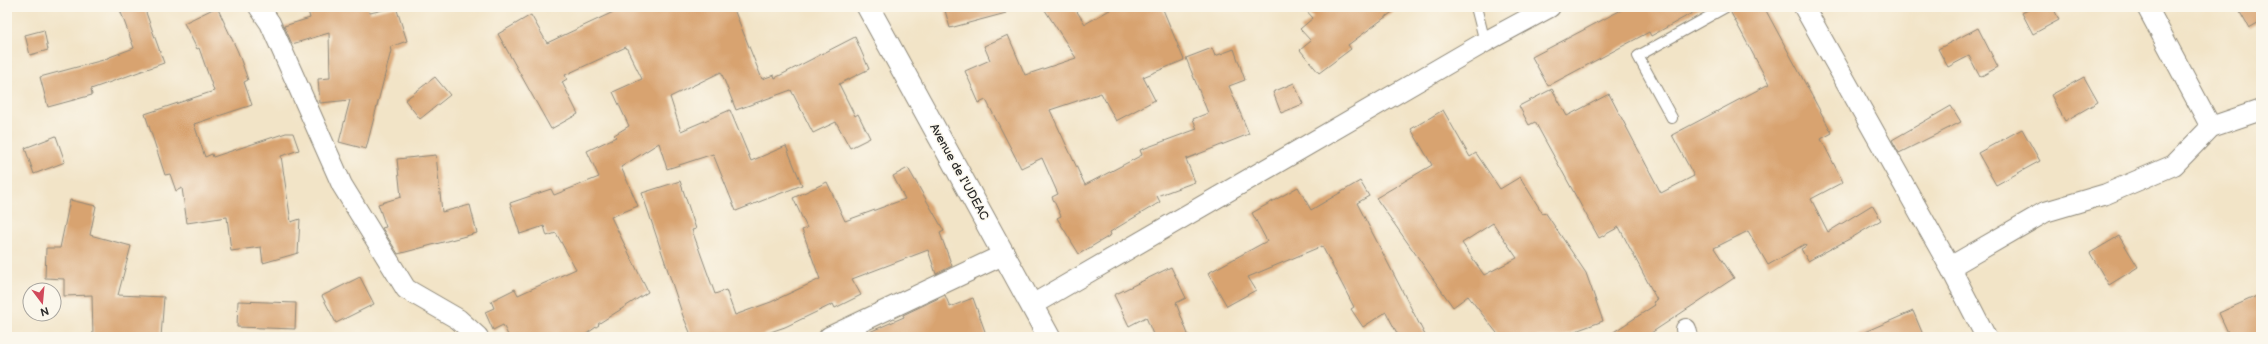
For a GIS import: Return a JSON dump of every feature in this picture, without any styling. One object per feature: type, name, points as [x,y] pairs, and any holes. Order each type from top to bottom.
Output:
[{"type":"main road","name":"Avenue de I'UDEAC","points":[[868,7],[1005,254],[1049,337]]},
{"type":"street","points":[[259,7],[270,23],[342,185],[406,289],[458,319],[478,337]]},
{"type":"street","points":[[1032,306],[1485,42],[1550,7]]},
{"type":"street","points":[[1804,7],[1950,267],[1986,337]]},
{"type":"street","points":[[2146,7],[2211,127]]},
{"type":"street","points":[[1950,267],[2045,212],[2106,194],[2174,165],[2211,127],[2261,110]]},
{"type":"street","points":[[829,337],[1005,254]]},
{"type":"lane","points":[[1476,7],[1485,42]]},
{"type":"lane","points":[[1672,118],[1638,56],[1726,7]]},
{"type":"building","points":[[119,7],[144,7],[164,63],[91,89],[92,95],[48,107],[40,77],[107,59],[134,48]]},
{"type":"building","points":[[217,7],[238,52],[248,80],[244,82],[252,105],[194,124],[205,157],[212,154],[213,157],[286,133],[293,133],[299,150],[281,156],[291,222],[300,219],[298,253],[263,263],[261,247],[231,251],[227,217],[187,223],[182,188],[176,191],[170,174],[165,175],[145,114],[214,91],[199,48],[197,49],[184,23]]},
{"type":"building","points":[[307,7],[368,7],[370,13],[396,7],[407,41],[390,47],[391,51],[366,149],[339,142],[350,100],[320,103],[318,79],[330,78],[329,33],[292,44],[284,26],[310,18]]},
{"type":"building","points":[[624,7],[733,7],[762,79],[774,75],[775,78],[855,37],[869,69],[839,84],[855,116],[858,114],[870,138],[850,148],[836,122],[813,133],[791,90],[736,110],[721,72],[670,97],[681,131],[730,110],[751,161],[786,146],[802,185],[736,211],[713,154],[667,169],[659,143],[621,167],[638,206],[611,217],[648,292],[598,324],[599,325],[582,337],[509,337],[503,325],[493,330],[485,312],[494,308],[491,301],[515,289],[518,295],[576,269],[556,233],[547,236],[544,226],[520,234],[510,203],[551,189],[554,195],[599,177],[587,151],[616,137],[614,135],[629,126],[613,92],[642,79],[626,47],[565,75],[567,79],[562,82],[578,114],[551,129],[498,34],[531,15],[547,43]]},
{"type":"building","points":[[944,7],[1005,7],[1006,13],[950,28]]},
{"type":"building","points":[[1043,7],[1074,7],[1085,24],[1115,7],[1162,7],[1184,60],[1143,77],[1155,100],[1116,121],[1101,93],[1050,110],[1085,185],[1142,155],[1140,150],[1197,129],[1193,119],[1208,113],[1186,58],[1212,48],[1215,56],[1234,49],[1245,80],[1229,86],[1249,134],[1186,159],[1195,182],[1157,196],[1160,202],[1110,232],[1111,235],[1079,254],[1057,218],[1061,216],[1052,197],[1058,194],[1042,158],[1021,168],[986,100],[979,103],[965,71],[990,60],[984,46],[1008,35],[1025,75],[1076,58]]},
{"type":"building","points":[[1303,7],[1399,7],[1348,45],[1351,49],[1319,73],[1300,50],[1311,41],[1300,29],[1313,18]]},
{"type":"building","points":[[1627,7],[1703,7],[1651,36],[1649,32],[1548,86],[1532,57]]},
{"type":"building","points":[[1732,7],[1764,7],[1832,133],[1821,139],[1843,182],[1811,199],[1828,232],[1872,205],[1881,220],[1808,261],[1801,249],[1806,246],[1805,244],[1768,265],[1748,231],[1714,248],[1734,278],[1645,337],[1606,337],[1655,305],[1653,302],[1657,300],[1619,227],[1599,238],[1535,122],[1529,125],[1519,106],[1552,89],[1567,116],[1609,94],[1661,193],[1694,176],[1672,135],[1769,84],[1730,11]]},
{"type":"building","points":[[2034,7],[2053,7],[2059,20],[2033,34],[2022,13]]},
{"type":"building","points":[[2237,7],[2261,7],[2261,21],[2249,28]]},
{"type":"building","points":[[1978,28],[1998,67],[1980,77],[1969,56],[1948,67],[1938,49]]},
{"type":"building","points":[[44,30],[48,50],[30,55],[25,35]]},
{"type":"building","points":[[435,77],[450,95],[420,119],[405,100]]},
{"type":"building","points":[[2084,77],[2098,102],[2065,121],[2051,95]]},
{"type":"building","points":[[1294,83],[1303,104],[1281,113],[1273,92]]},
{"type":"building","points":[[1951,106],[1961,122],[1899,153],[1892,140]]},
{"type":"building","points":[[1443,110],[1470,157],[1476,153],[1500,189],[1520,177],[1543,214],[1545,212],[1586,273],[1603,321],[1559,337],[1500,337],[1468,296],[1453,307],[1376,198],[1432,165],[1411,129]],"holes":[[[1493,223],[1517,258],[1484,275],[1462,243]]]},
{"type":"building","points":[[2022,129],[2040,161],[1996,185],[1978,153]]},
{"type":"building","points":[[56,136],[65,162],[34,174],[25,148]]},
{"type":"building","points":[[436,155],[442,212],[470,205],[477,233],[398,254],[382,228],[386,227],[378,204],[401,197],[397,159]]},
{"type":"building","points":[[908,168],[944,231],[940,233],[952,266],[936,274],[928,250],[852,279],[861,295],[835,308],[833,304],[785,327],[756,337],[692,337],[683,316],[642,193],[680,181],[696,229],[692,230],[715,294],[726,290],[735,315],[771,302],[820,279],[802,230],[807,228],[793,198],[827,182],[845,221],[905,199],[893,176]]},
{"type":"building","points":[[1360,181],[1369,196],[1357,203],[1426,337],[1399,337],[1386,312],[1363,327],[1351,309],[1354,307],[1322,246],[1248,277],[1256,290],[1227,306],[1208,273],[1267,241],[1252,213],[1298,187],[1311,210]]},
{"type":"building","points":[[70,200],[96,206],[90,235],[131,246],[118,295],[164,297],[161,337],[93,337],[92,295],[64,296],[64,279],[45,278],[46,248],[60,248]]},
{"type":"building","points":[[2119,236],[2138,267],[2109,285],[2090,253]]},
{"type":"building","points":[[1171,267],[1186,298],[1176,303],[1189,337],[1154,337],[1146,317],[1129,326],[1114,295]]},
{"type":"building","points":[[360,277],[374,304],[336,323],[322,296]]},
{"type":"building","points":[[2261,294],[2261,337],[2230,337],[2219,313]]},
{"type":"building","points":[[945,295],[950,307],[973,298],[987,337],[858,337],[904,317],[903,315]]},
{"type":"building","points":[[238,301],[296,303],[295,329],[237,327]]},
{"type":"building","points":[[1913,311],[1924,337],[1853,337]]}]
